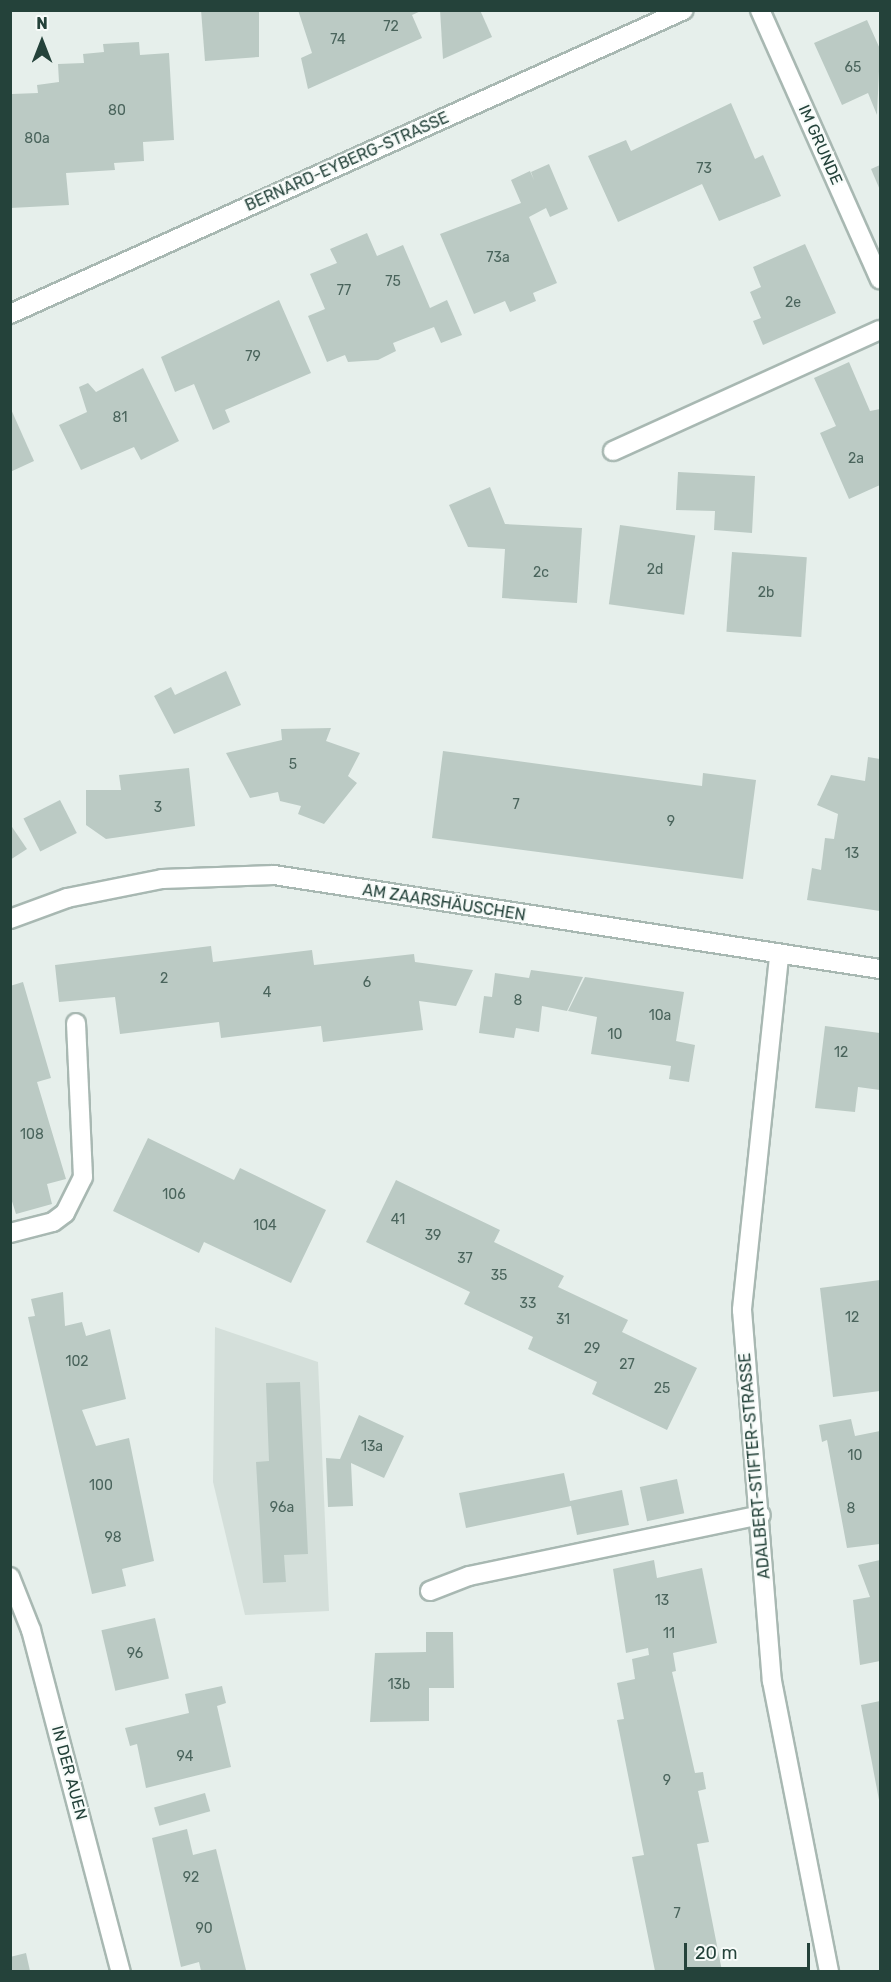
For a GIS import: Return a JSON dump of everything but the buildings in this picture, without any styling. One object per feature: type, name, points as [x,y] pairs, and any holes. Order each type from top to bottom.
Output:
[{"type":"street","name":"BERNARD-EYBERG-STRASSE","points":[[10,314],[684,10]]},
{"type":"street","name":"IM GRUNDE","points":[[760,10],[880,280]]},
{"type":"street","points":[[613,451],[880,330]]},
{"type":"street","name":"AM ZAARSHÄUSCHEN","points":[[10,919],[67,898],[162,879],[274,875],[779,957],[880,969]]},
{"type":"street","name":"ADALBERT-STIFTER-STRASSE","points":[[779,957],[742,1310],[761,1515],[772,1681],[828,1971]]},
{"type":"street","points":[[10,1233],[53,1222],[65,1213],[83,1177],[76,1023]]},
{"type":"street","points":[[430,1591],[469,1576],[761,1515]]},
{"type":"street","name":"IN DER AUEN","points":[[10,1577],[31,1629],[121,1971]]},
{"type":"shaded area","points":[[215,1327],[318,1362],[329,1611],[245,1615],[213,1482]]}]
